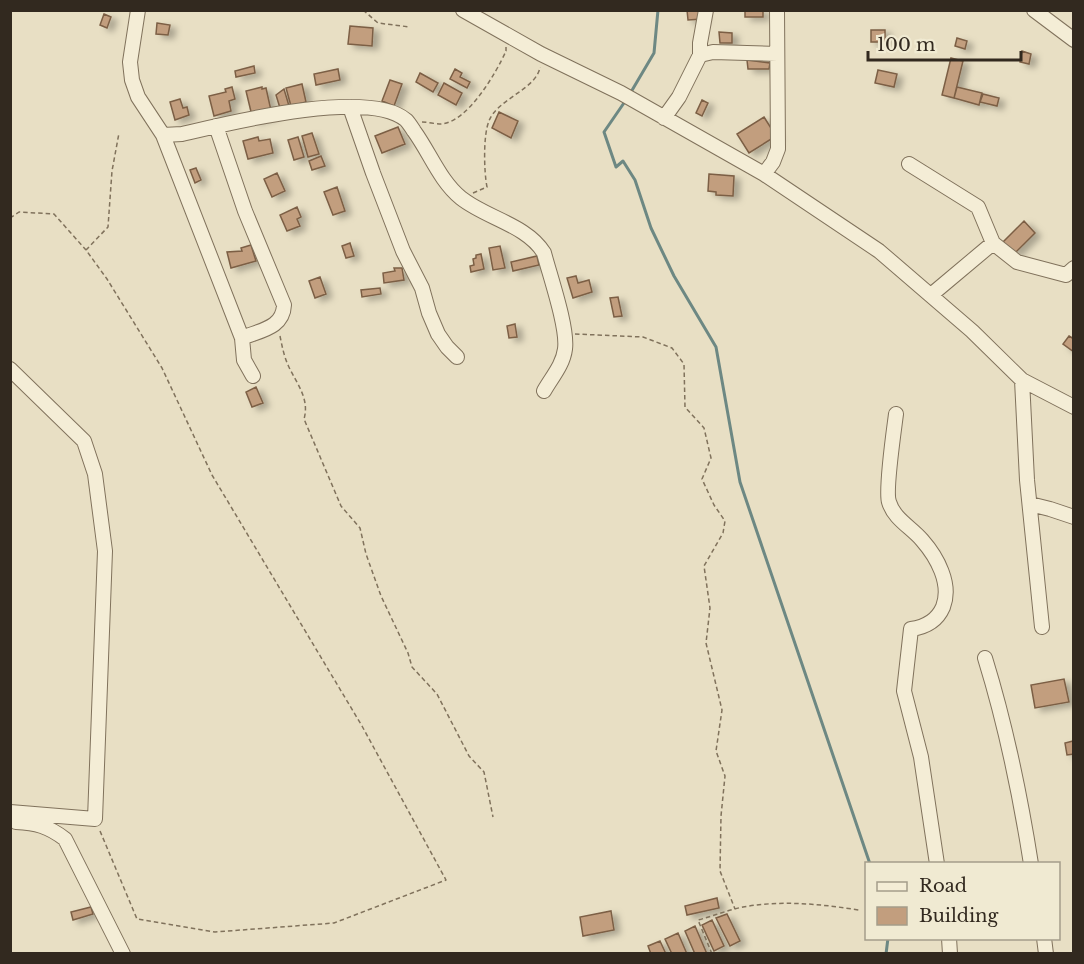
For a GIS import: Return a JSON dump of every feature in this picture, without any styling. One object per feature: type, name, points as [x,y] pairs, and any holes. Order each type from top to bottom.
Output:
[{"type":"street","points":[[138,10],[130,62],[132,80],[138,97],[163,135],[242,338],[244,360],[253,376]]},
{"type":"street","points":[[462,10],[541,54],[621,93],[764,174],[879,251],[972,331],[1022,380],[1074,407]]},
{"type":"street","points":[[664,118],[679,97],[700,55],[705,10]]},
{"type":"street","points":[[764,174],[773,162],[778,149],[777,10]]},
{"type":"street","points":[[1034,10],[1074,40]]},
{"type":"street","points":[[700,55],[713,52],[748,55],[777,54]]},
{"type":"street","points":[[350,107],[372,173],[403,251],[422,288],[429,313],[443,340],[457,357]]},
{"type":"street","points":[[163,135],[182,134],[318,108],[383,108],[406,120],[443,177],[461,198],[538,244],[544,253],[566,333],[565,349],[560,365],[544,391]]},
{"type":"street","points":[[216,126],[245,211],[283,297],[284,315],[276,324],[242,338]]},
{"type":"street","points":[[909,164],[978,207],[993,243],[1017,262],[1066,275],[1074,268]]},
{"type":"street","points":[[931,295],[993,243]]},
{"type":"street","points":[[10,369],[84,441],[95,474],[105,551],[95,819],[10,812]]},
{"type":"street","points":[[1022,380],[1030,504],[1042,627]]},
{"type":"street","points":[[896,414],[888,501],[896,516],[922,540],[937,560],[945,581],[947,599],[940,614],[933,622],[911,629],[904,691],[921,757],[938,862]]},
{"type":"street","points":[[1030,504],[1050,508],[1074,517]]},
{"type":"street","points":[[985,658],[1016,771],[1032,862]]},
{"type":"street","points":[[10,822],[30,823],[51,828],[64,839],[123,954]]},
{"type":"path","points":[[363,10],[378,22],[410,27]]},
{"type":"path","points":[[406,120],[442,124],[470,107],[496,72],[506,51],[505,34]]},
{"type":"path","points":[[461,198],[487,187],[485,178],[489,120],[500,106],[522,90],[539,73],[541,54]]},
{"type":"path","points":[[86,250],[108,227],[112,171],[119,133]]},
{"type":"path","points":[[10,218],[19,212],[54,214],[86,250],[162,368],[212,475],[362,726],[446,880],[334,923],[215,932],[148,921],[137,919],[95,819]]},
{"type":"path","points":[[276,324],[287,364],[300,385],[307,408],[304,419],[341,506],[360,528],[366,554],[381,596],[408,652],[412,667],[437,694],[469,756],[484,772],[494,817]]},
{"type":"path","points":[[566,333],[643,337],[672,348],[684,364],[685,407],[704,428],[711,458],[702,478],[714,505],[725,521],[723,533],[704,566],[710,608],[706,643],[722,710],[716,751],[725,776],[721,816],[720,872],[735,909]]},
{"type":"path","points":[[712,954],[698,920],[735,909],[773,904],[820,904],[859,910]]},
{"type":"building","points":[[687,10],[701,10],[702,19],[688,20]]},
{"type":"building","points":[[745,10],[763,10],[763,17],[745,17]]},
{"type":"building","points":[[104,14],[111,17],[107,28],[100,25]]},
{"type":"building","points":[[157,23],[170,25],[168,35],[156,34]]},
{"type":"building","points":[[350,26],[373,28],[372,46],[348,44]]},
{"type":"building","points":[[871,30],[885,30],[885,42],[871,42]]},
{"type":"building","points":[[719,32],[732,33],[732,43],[720,43]]},
{"type":"building","points":[[957,38],[967,41],[965,49],[955,46]]},
{"type":"building","points":[[1022,51],[1031,54],[1029,64],[1020,62]]},
{"type":"building","points":[[951,58],[963,61],[954,98],[942,95]]},
{"type":"building","points":[[747,60],[770,63],[769,69],[748,69]]},
{"type":"building","points":[[254,66],[255,73],[236,77],[235,71]]},
{"type":"building","points":[[338,69],[340,80],[316,85],[314,74]]},
{"type":"building","points":[[455,69],[462,73],[460,77],[470,82],[467,88],[450,79]]},
{"type":"building","points":[[878,70],[897,74],[894,87],[875,83]]},
{"type":"building","points":[[420,73],[438,83],[433,92],[416,82]]},
{"type":"building","points":[[390,80],[402,84],[394,106],[382,101]]},
{"type":"building","points":[[444,83],[462,93],[456,105],[438,95]]},
{"type":"building","points":[[302,84],[306,102],[291,106],[286,88]]},
{"type":"building","points":[[232,87],[235,99],[229,101],[231,111],[214,116],[209,96],[226,92],[225,89]]},
{"type":"building","points":[[262,87],[262,89],[266,88],[272,115],[253,120],[246,91]]},
{"type":"building","points":[[957,87],[982,93],[979,105],[954,98]]},
{"type":"building","points":[[284,89],[289,106],[280,108],[276,95]]},
{"type":"building","points":[[983,94],[999,98],[997,106],[980,102]]},
{"type":"building","points":[[180,99],[183,108],[187,107],[189,115],[175,120],[170,102]]},
{"type":"building","points":[[702,100],[708,103],[702,116],[696,113]]},
{"type":"building","points":[[499,112],[518,121],[511,138],[492,128]]},
{"type":"building","points":[[764,117],[776,136],[749,153],[737,134]]},
{"type":"building","points":[[398,127],[405,144],[382,153],[375,136]]},
{"type":"building","points":[[312,133],[319,154],[308,157],[302,136]]},
{"type":"building","points":[[258,137],[259,141],[270,139],[273,153],[248,159],[243,141]]},
{"type":"building","points":[[298,137],[304,157],[294,160],[288,140]]},
{"type":"building","points":[[321,156],[325,166],[312,170],[309,161]]},
{"type":"building","points":[[196,168],[201,180],[195,183],[190,170]]},
{"type":"building","points":[[277,173],[285,191],[272,197],[264,179]]},
{"type":"building","points":[[709,174],[734,176],[733,196],[716,195],[716,192],[708,191]]},
{"type":"building","points":[[337,187],[345,211],[333,215],[324,192]]},
{"type":"building","points":[[297,207],[301,217],[297,219],[300,226],[287,231],[280,215]]},
{"type":"building","points":[[1024,221],[1035,233],[1014,254],[1003,242]]},
{"type":"building","points":[[350,243],[354,256],[346,258],[342,246]]},
{"type":"building","points":[[251,245],[256,261],[231,268],[227,252],[242,251],[241,248]]},
{"type":"building","points":[[500,246],[505,268],[493,270],[489,248]]},
{"type":"building","points":[[481,254],[484,269],[471,272],[470,266],[474,265],[473,259],[476,255]]},
{"type":"building","points":[[537,256],[539,265],[513,271],[511,262]]},
{"type":"building","points":[[394,268],[402,268],[404,280],[384,283],[383,273],[395,271]]},
{"type":"building","points":[[576,276],[578,283],[589,280],[592,292],[573,298],[567,278]]},
{"type":"building","points":[[320,277],[326,294],[315,298],[309,281]]},
{"type":"building","points":[[380,288],[381,294],[362,297],[361,290]]},
{"type":"building","points":[[618,297],[622,316],[614,317],[610,298]]},
{"type":"building","points":[[515,324],[517,337],[509,338],[507,326]]},
{"type":"building","points":[[1069,336],[1074,339],[1074,352],[1063,344]]},
{"type":"building","points":[[256,387],[263,403],[252,407],[246,392]]},
{"type":"building","points":[[1064,679],[1069,702],[1035,708],[1031,685]]},
{"type":"building","points":[[1073,741],[1074,754],[1067,755],[1065,743]]},
{"type":"building","points":[[717,898],[719,908],[687,915],[685,906]]},
{"type":"building","points":[[91,907],[93,914],[73,920],[71,912]]},
{"type":"building","points":[[611,911],[614,930],[583,936],[580,917]]},
{"type":"building","points":[[727,914],[740,941],[730,946],[716,918]]},
{"type":"building","points":[[712,920],[724,946],[714,951],[702,925]]},
{"type":"building","points":[[695,926],[707,954],[695,954],[685,931]]},
{"type":"building","points":[[678,933],[687,954],[672,954],[665,939]]},
{"type":"building","points":[[660,941],[666,954],[651,954],[648,946]]},
{"type":"waterway","points":[[631,92],[654,53],[658,10]]},
{"type":"waterway","points":[[626,100],[604,132],[616,167],[623,161],[635,180],[651,228],[674,276],[716,347],[740,482],[869,862]]},
{"type":"waterway","points":[[886,954],[888,940]]}]
